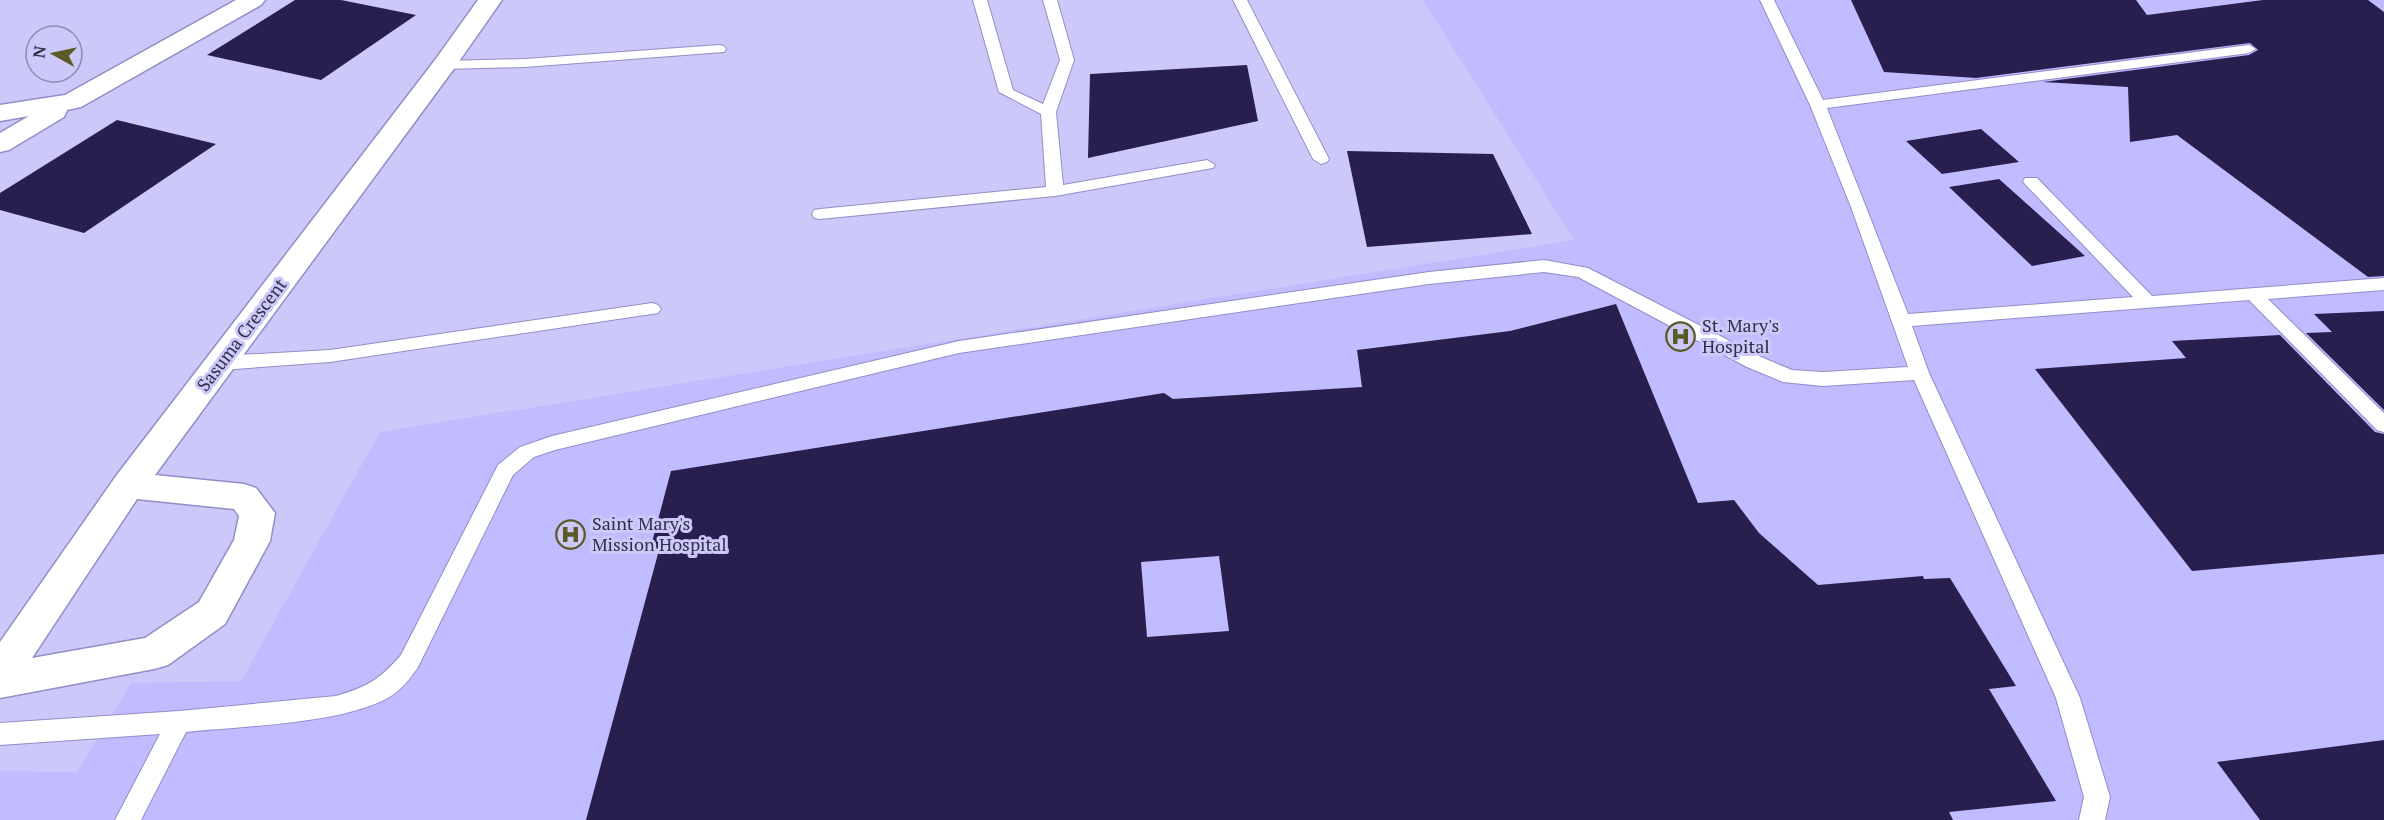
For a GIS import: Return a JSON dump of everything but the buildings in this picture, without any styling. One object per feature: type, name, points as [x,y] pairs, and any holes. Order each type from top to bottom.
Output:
[{"type":"street","points":[[0,144],[253,0]]},
{"type":"street","name":"Sasuma Crescent","points":[[0,674],[128,484],[444,65],[490,0]]},
{"type":"street","points":[[0,113],[72,102]]},
{"type":"street","points":[[0,681],[154,653],[212,613],[252,542],[257,513],[244,497],[128,484]]},
{"type":"lane","points":[[980,0],[1006,92],[1048,112]]},
{"type":"lane","points":[[1050,0],[1067,60],[1048,112],[1055,191]]},
{"type":"lane","points":[[1240,0],[1321,159]]},
{"type":"lane","points":[[1767,0],[1818,105],[1859,207],[1920,373],[2068,698],[2097,797],[2092,820]]},
{"type":"lane","points":[[444,65],[525,63],[719,49]]},
{"type":"lane","points":[[1818,105],[2249,49]]},
{"type":"lane","points":[[820,214],[1055,191],[1207,165]]},
{"type":"lane","points":[[2031,181],[2147,301]]},
{"type":"lane","points":[[0,734],[179,722],[336,706],[360,699],[390,684],[409,662],[505,470],[527,452],[563,440],[959,347],[1429,278],[1544,266],[1582,272],[1754,362],[1790,377],[1823,379],[1920,373]]},
{"type":"lane","points":[[1901,321],[2384,284]]},
{"type":"lane","points":[[2253,294],[2384,425]]},
{"type":"lane","points":[[220,363],[330,356],[652,309]]},
{"type":"lane","points":[[128,820],[179,722]]},
{"type":"shaded area","name":"St. Mary's Hospital","points":[[1423,0],[2384,0],[2384,820],[0,820],[0,771],[77,772],[131,683],[241,681],[380,432],[1574,240]]},
{"type":"place","name":"St. Mary's Hospital","points":[[1681,336]]},
{"type":"place","name":"Saint Mary's Mission Hospital","points":[[571,534]]}]
